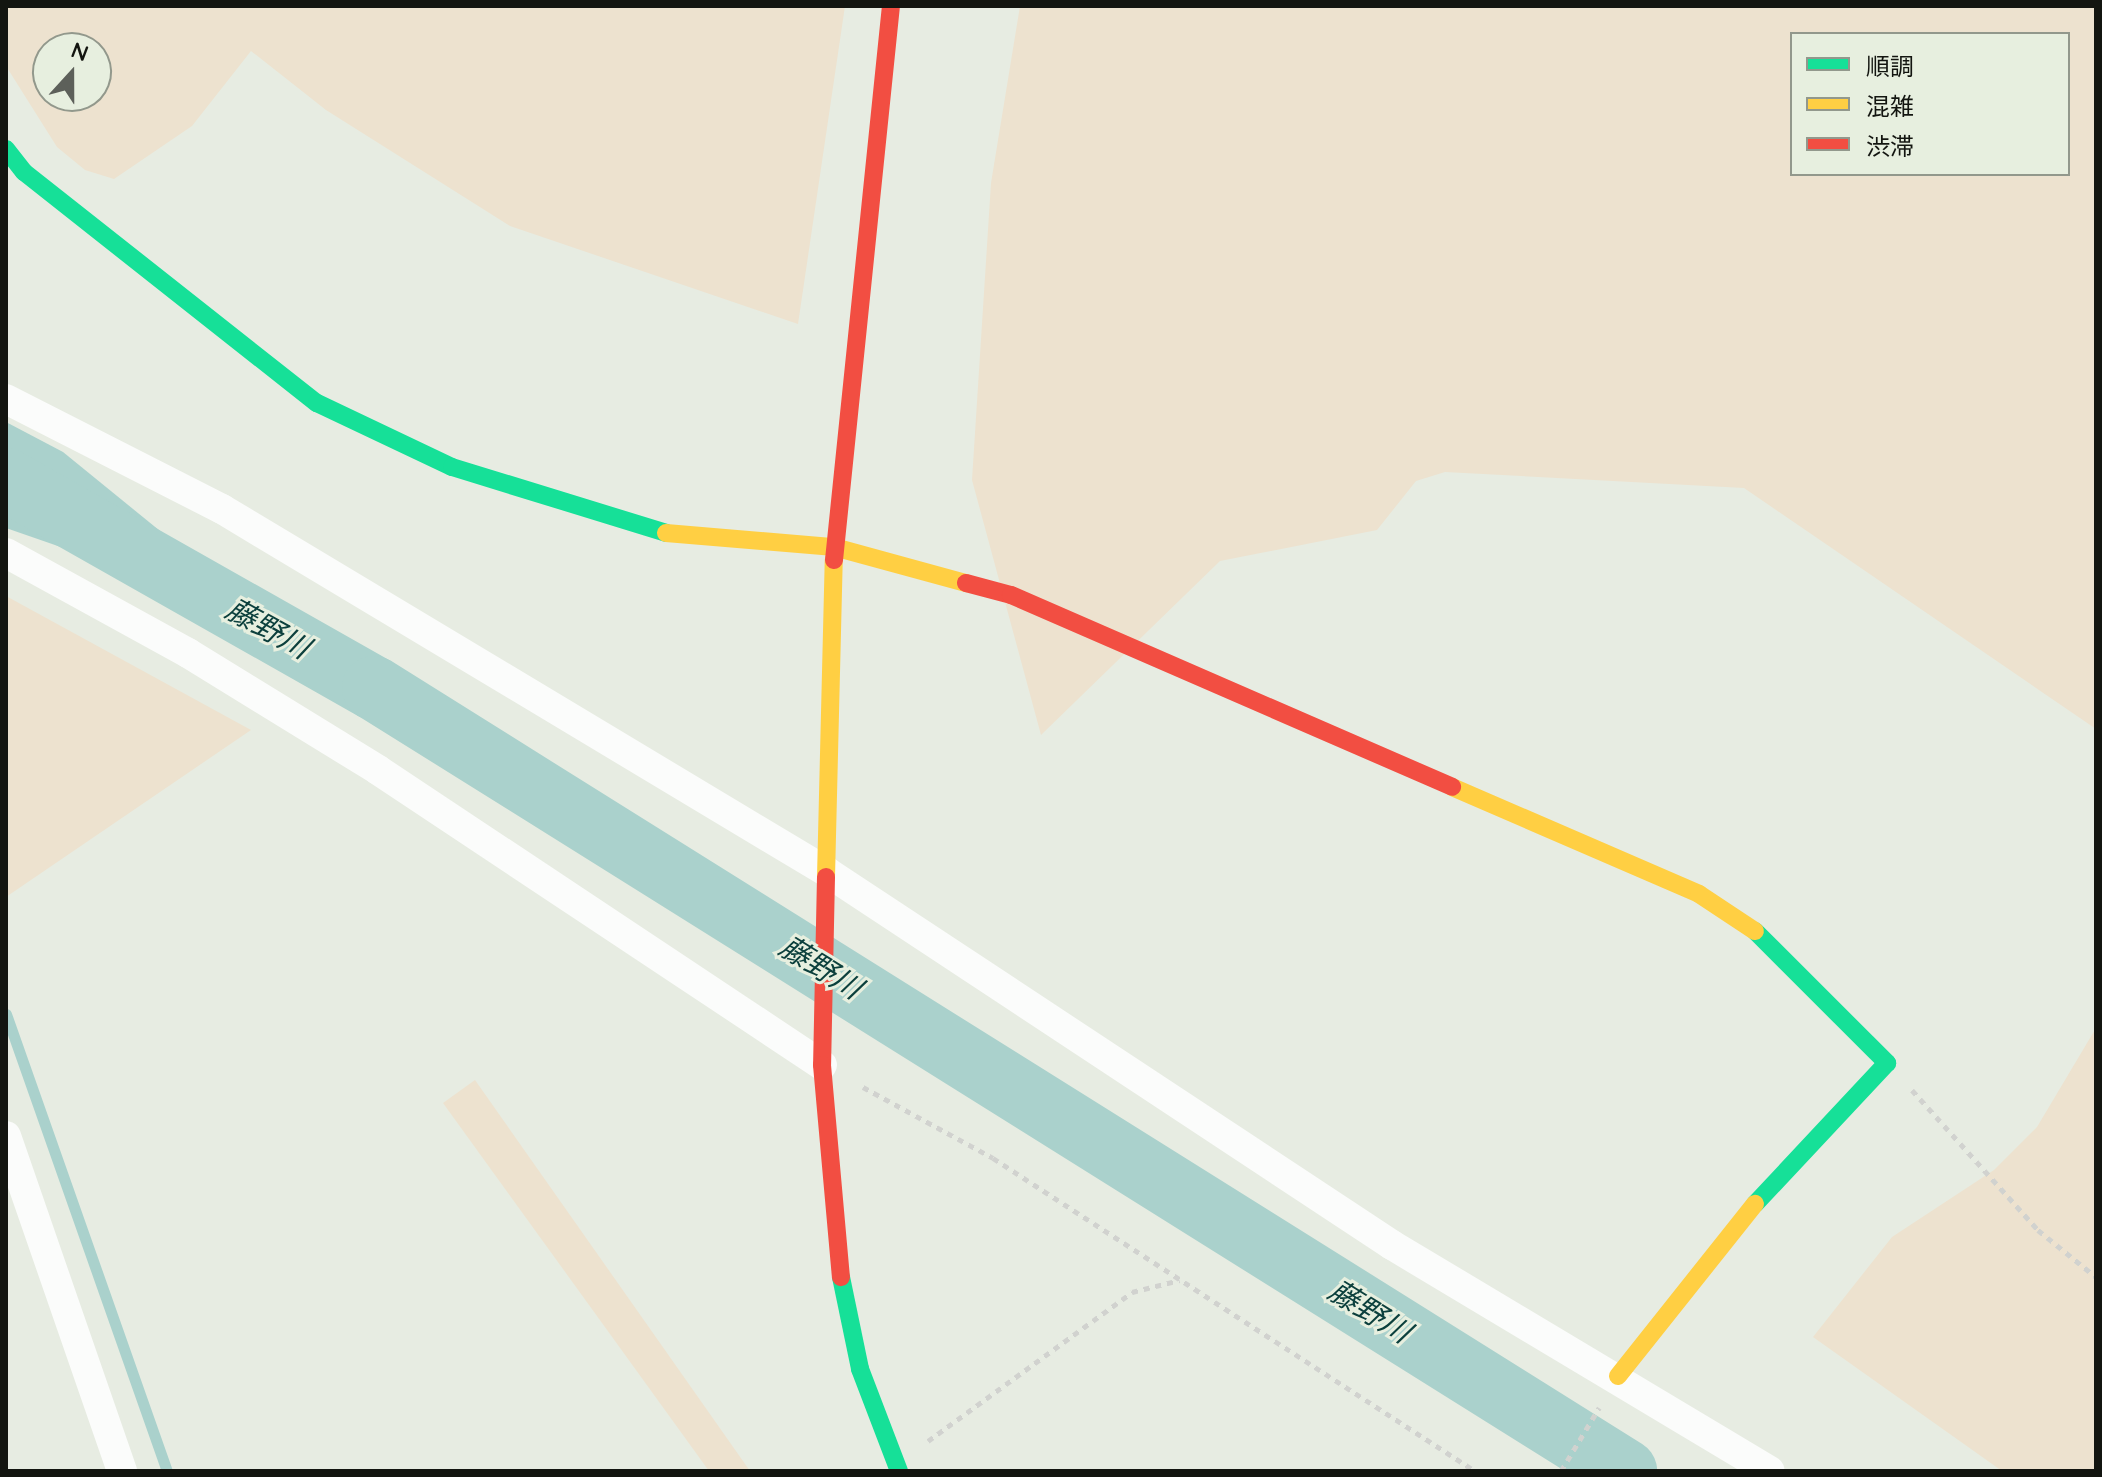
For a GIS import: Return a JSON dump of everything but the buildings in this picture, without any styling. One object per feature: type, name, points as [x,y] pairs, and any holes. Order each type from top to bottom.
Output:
[{"type":"street","points":[[891,6],[834,547],[822,1056],[836,1250],[860,1369],[891,1469]]},
{"type":"street","points":[[6,149],[24,172],[317,403],[452,467],[669,534],[834,547],[1011,595],[1699,894],[1757,932],[1887,1063],[1794,1156],[1611,1387]]},
{"type":"street","points":[[6,399],[222,509],[827,883],[1611,1387],[1770,1471]]},
{"type":"street","points":[[6,553],[188,653],[378,770],[822,1056]]},
{"type":"street","points":[[6,1136],[122,1471]]},
{"type":"path","points":[[822,1056],[993,1158],[1475,1471]]},
{"type":"path","points":[[1887,1063],[2038,1230],[2096,1277]]},
{"type":"path","points":[[891,1469],[1132,1292],[1181,1280]]},
{"type":"path","points":[[1561,1471],[1611,1387]]},
{"type":"shaded area","points":[[6,6],[845,6],[798,324],[510,226],[326,110],[251,51],[192,126],[114,179],[85,170],[57,147],[35,112],[112,112],[112,32],[32,32],[32,107],[6,66]]},
{"type":"shaded area","points":[[1020,6],[2096,6],[2096,729],[1744,488],[1445,472],[1416,481],[1377,530],[1220,561],[1041,735],[972,480],[991,183]]},
{"type":"shaded area","points":[[6,596],[251,730],[6,897]]},
{"type":"shaded area","points":[[2096,1028],[2096,1471],[2002,1471],[1813,1337],[1892,1237],[1994,1170],[2037,1127]]},
{"type":"shaded area","points":[[475,1080],[750,1471],[709,1471],[443,1103]]},
{"type":"water","points":[[6,422],[63,452],[208,570],[196,594],[6,528]]},
{"type":"waterway","name":"藤野川","points":[[6,480],[374,688],[1625,1471]]},
{"type":"waterway","points":[[6,1014],[167,1471]]},
{"type":"traffic: fast","points":[[6,149],[24,172],[317,403],[452,467],[666,533]]},
{"type":"traffic: fast","points":[[1755,931],[1887,1063],[1755,1204]]},
{"type":"traffic: fast","points":[[841,1277],[860,1369],[899,1471]]},
{"type":"traffic: slow","points":[[666,533],[834,547],[966,583]]},
{"type":"traffic: slow","points":[[826,877],[834,560]]},
{"type":"traffic: slow","points":[[1452,787],[1699,894],[1755,931]]},
{"type":"traffic: slow","points":[[1618,1376],[1755,1204]]},
{"type":"traffic: jam","points":[[834,560],[891,6]]},
{"type":"traffic: jam","points":[[966,583],[1011,595],[1452,787]]},
{"type":"traffic: jam","points":[[826,877],[822,1065],[841,1277]]}]
